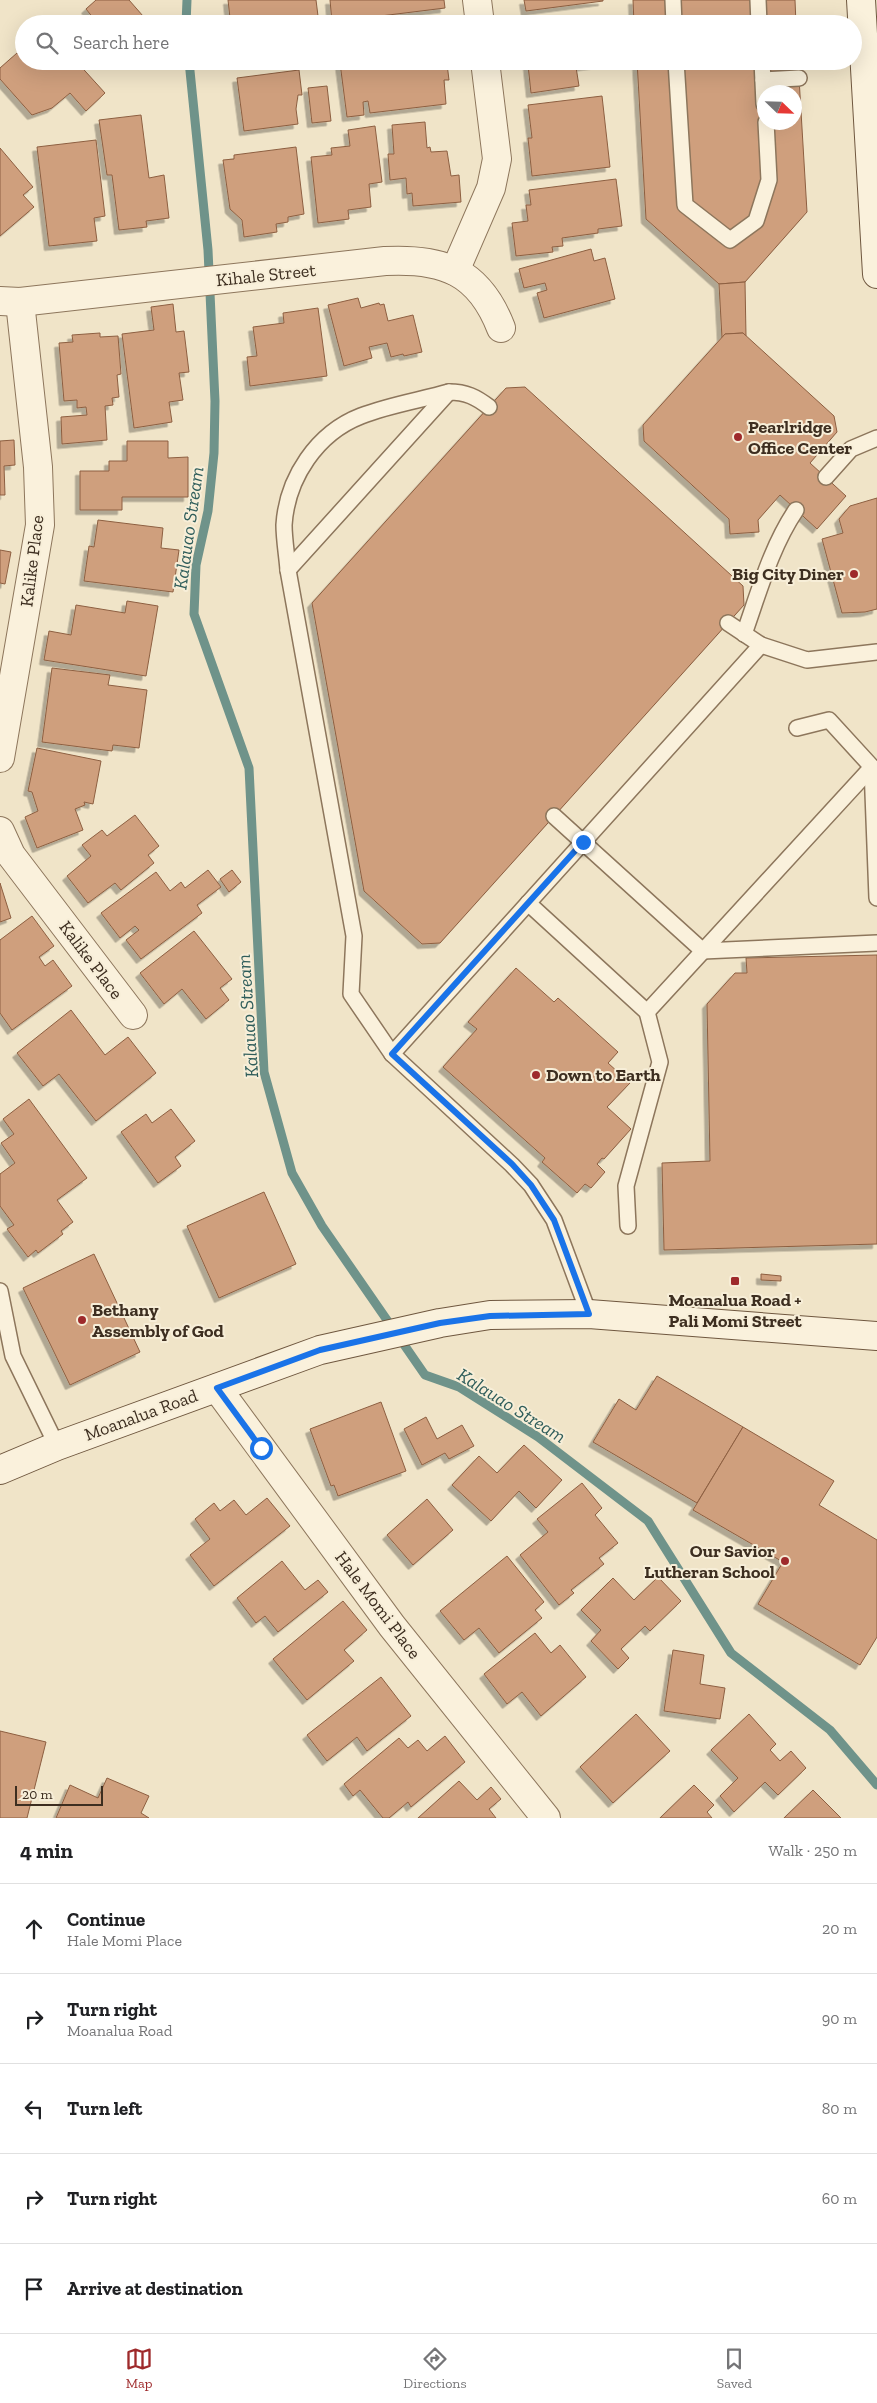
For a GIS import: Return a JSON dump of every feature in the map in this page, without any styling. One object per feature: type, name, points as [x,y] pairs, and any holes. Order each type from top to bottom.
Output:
[{"type":"street","points":[[477,0],[479,15]]},
{"type":"street","points":[[861,0],[873,71],[877,274]]},
{"type":"street","points":[[455,271],[491,188],[496,167],[496,141],[486,70]]},
{"type":"street","name":"Kihale Street","points":[[10,301],[401,260],[432,262],[455,271],[478,288],[494,311],[501,328]]},
{"type":"street","name":"Kalike Place","points":[[0,758],[40,525],[38,467],[10,301]]},
{"type":"street","name":"Kalike Place","points":[[0,831],[11,855],[133,1015]]},
{"type":"street","name":"Moanalua Road","points":[[0,1470],[57,1446],[320,1350],[440,1323],[490,1316],[589,1314],[877,1336]]},
{"type":"street","name":"Hale Momi Place","points":[[217,1388],[392,1626],[546,1818]]},
{"type":"lane","points":[[673,0],[674,15]]},
{"type":"lane","points":[[758,0],[759,15]]},
{"type":"lane","points":[[677,70],[685,205],[730,240],[756,221],[770,180],[767,130]]},
{"type":"lane","points":[[762,70],[763,85]]},
{"type":"lane","points":[[763,80],[799,78]]},
{"type":"lane","points":[[489,407],[478,398],[462,392],[449,392],[361,416],[330,434],[312,451],[293,485],[284,525],[288,570],[354,936],[351,994],[392,1054],[512,1164],[531,1185],[554,1220],[589,1314]]},
{"type":"lane","points":[[288,570],[449,392]]},
{"type":"lane","points":[[826,477],[851,449],[877,438]]},
{"type":"lane","points":[[744,634],[776,545],[785,526],[796,510]]},
{"type":"lane","points":[[728,623],[761,644],[807,660],[877,652]]},
{"type":"lane","points":[[392,1054],[761,644]]},
{"type":"lane","points":[[798,728],[829,720],[872,767],[877,898]]},
{"type":"lane","points":[[647,1012],[872,767]]},
{"type":"lane","points":[[554,816],[703,951],[877,944]]},
{"type":"lane","points":[[528,903],[647,1012],[660,1062],[626,1186],[628,1226]]},
{"type":"lane","points":[[0,1291],[13,1356],[57,1446]]},
{"type":"building","points":[[96,0],[129,0],[142,15],[91,15],[86,9]]},
{"type":"building","points":[[228,0],[316,0],[318,15],[230,15]]},
{"type":"building","points":[[330,0],[444,0],[445,8],[388,15],[331,15]]},
{"type":"building","points":[[524,0],[603,0],[603,1],[526,11]]},
{"type":"building","points":[[633,0],[795,0],[796,15],[634,15]]},
{"type":"building","points":[[15,55],[15,70],[84,70],[105,93],[86,111],[70,93],[52,108],[32,115],[0,79],[0,68]]},
{"type":"building","points":[[299,70],[302,95],[298,95],[296,109],[298,124],[244,131],[237,78]]},
{"type":"building","points":[[341,70],[448,70],[449,80],[444,80],[446,104],[370,113],[368,101],[363,102],[364,115],[347,117]]},
{"type":"building","points":[[529,70],[576,70],[579,86],[531,93]]},
{"type":"building","points":[[638,70],[799,70],[799,85],[757,85],[757,130],[802,130],[802,128],[807,212],[745,282],[719,284],[646,219]]},
{"type":"building","points":[[327,86],[331,121],[312,123],[308,88]]},
{"type":"building","points":[[602,96],[610,167],[532,176],[528,138],[532,138],[528,105]]},
{"type":"building","points":[[141,115],[149,178],[164,175],[169,218],[146,221],[147,227],[119,230],[112,175],[107,175],[99,120]]},
{"type":"building","points":[[425,122],[427,148],[430,147],[431,152],[447,151],[451,176],[459,175],[461,202],[413,206],[412,193],[407,194],[406,178],[390,180],[388,154],[394,154],[392,125]]},
{"type":"building","points":[[375,126],[382,182],[369,184],[371,207],[348,210],[349,219],[318,223],[311,157],[332,155],[331,148],[350,146],[348,130]]},
{"type":"building","points":[[96,140],[105,216],[94,218],[97,241],[49,246],[37,147]]},
{"type":"building","points":[[296,147],[304,214],[288,217],[288,222],[276,224],[277,232],[244,237],[242,220],[230,209],[223,160],[234,159],[234,155]]},
{"type":"building","points":[[0,148],[33,187],[23,195],[34,207],[0,236]]},
{"type":"building","points":[[616,179],[622,226],[598,229],[598,233],[562,238],[563,246],[552,247],[553,252],[516,256],[512,223],[528,221],[526,205],[531,205],[529,190]]},
{"type":"building","points":[[591,249],[594,261],[605,258],[615,299],[544,318],[537,293],[547,290],[545,283],[524,288],[519,269]]},
{"type":"building","points":[[745,282],[746,336],[743,333],[725,334],[722,338],[719,284]]},
{"type":"building","points":[[358,298],[361,308],[379,303],[380,305],[384,304],[388,321],[413,315],[422,352],[391,357],[387,343],[369,347],[372,358],[344,366],[328,305]]},
{"type":"building","points":[[173,304],[176,332],[184,331],[189,372],[179,373],[183,400],[169,402],[172,422],[134,428],[122,334],[154,330],[151,307]]},
{"type":"building","points":[[318,308],[327,376],[250,386],[247,357],[257,356],[253,327],[284,323],[283,313]]},
{"type":"building","points":[[100,333],[100,337],[118,336],[121,374],[117,375],[119,397],[112,398],[113,405],[105,406],[107,440],[62,444],[61,417],[87,415],[86,407],[77,408],[77,400],[64,401],[59,343],[73,342],[72,335]]},
{"type":"building","name":"Pearlridge Office Center","points":[[743,333],[834,416],[837,432],[810,463],[846,496],[817,529],[780,495],[758,520],[759,532],[730,534],[729,519],[644,441],[643,425],[725,334]]},
{"type":"building","points":[[525,387],[743,586],[744,605],[440,943],[422,944],[364,891],[312,603],[506,388]]},
{"type":"building","points":[[14,440],[15,465],[4,466],[5,495],[0,495],[0,441]]},
{"type":"building","points":[[127,441],[168,441],[168,458],[188,457],[188,497],[122,497],[122,510],[80,510],[80,471],[109,471],[109,461],[127,461]]},
{"type":"building","name":"Big City Diner","points":[[877,498],[877,609],[865,612],[842,613],[822,539],[843,533],[839,519],[850,506]]},
{"type":"building","points":[[98,520],[163,528],[161,548],[179,550],[173,592],[84,581],[89,546],[94,547]]},
{"type":"building","points":[[0,550],[11,552],[5,584],[0,583]]},
{"type":"building","points":[[127,601],[158,606],[146,676],[44,660],[49,631],[71,635],[76,605],[125,613]]},
{"type":"building","points":[[52,668],[110,675],[108,685],[147,690],[139,748],[113,745],[112,751],[42,742]]},
{"type":"building","points":[[37,748],[101,761],[93,804],[84,802],[85,805],[75,809],[83,830],[37,848],[25,817],[38,811],[32,792],[28,791]]},
{"type":"building","points":[[135,815],[159,846],[148,855],[154,863],[121,890],[115,883],[88,903],[67,876],[91,856],[82,845],[102,830],[107,836]]},
{"type":"building","points":[[208,870],[221,887],[197,905],[202,913],[141,959],[126,940],[139,930],[135,926],[120,938],[101,913],[156,872],[170,891],[181,882],[185,888]]},
{"type":"building","points":[[232,870],[241,882],[229,892],[220,879]]},
{"type":"building","points":[[0,883],[11,918],[0,922]]},
{"type":"building","points":[[32,916],[54,946],[39,957],[45,966],[53,960],[72,986],[12,1030],[0,1013],[0,940]]},
{"type":"building","points":[[194,931],[232,979],[220,988],[229,1000],[206,1019],[182,989],[164,1004],[140,973]]},
{"type":"building","points":[[877,955],[877,1244],[664,1250],[662,1163],[710,1161],[707,1004],[735,973],[747,973],[746,958]]},
{"type":"building","name":"Down to Earth","points":[[516,968],[554,1002],[558,998],[618,1052],[608,1063],[630,1083],[607,1107],[631,1129],[604,1159],[602,1158],[597,1164],[605,1172],[591,1188],[585,1184],[577,1193],[542,1162],[545,1158],[443,1067],[477,1029],[468,1022]]},
{"type":"building","points":[[71,1010],[105,1055],[128,1037],[156,1073],[96,1121],[59,1074],[43,1086],[17,1053]]},
{"type":"building","points":[[29,1099],[87,1178],[57,1200],[73,1222],[61,1231],[63,1234],[38,1253],[36,1250],[28,1257],[7,1229],[14,1225],[0,1206],[0,1174],[15,1163],[1,1143],[14,1134],[3,1119]]},
{"type":"building","points":[[171,1109],[195,1141],[175,1157],[181,1166],[158,1183],[121,1132],[146,1114],[152,1123]]},
{"type":"building","points":[[264,1192],[296,1264],[219,1298],[187,1226]]},
{"type":"building","name":"Bethany Assembly of God","points":[[94,1254],[140,1352],[70,1385],[23,1288]]},
{"type":"building","points":[[761,1274],[781,1276],[781,1281],[761,1280]]},
{"type":"building","points":[[657,1376],[743,1427],[697,1503],[593,1442],[619,1399],[636,1410]]},
{"type":"building","points":[[381,1402],[406,1471],[338,1496],[334,1485],[331,1486],[310,1429]]},
{"type":"building","points":[[426,1417],[437,1439],[462,1425],[474,1446],[449,1459],[445,1453],[422,1465],[404,1429]]},
{"type":"building","points":[[743,1427],[834,1481],[819,1505],[877,1540],[877,1637],[860,1665],[758,1604],[783,1562],[693,1510]]},
{"type":"building","points":[[524,1445],[562,1480],[536,1508],[519,1491],[491,1521],[452,1485],[479,1456],[497,1473]]},
{"type":"building","points":[[582,1483],[602,1508],[595,1515],[618,1543],[599,1558],[604,1564],[571,1590],[574,1593],[559,1605],[520,1555],[548,1532],[537,1519]]},
{"type":"building","points":[[267,1498],[290,1526],[214,1586],[190,1555],[210,1539],[195,1519],[214,1503],[220,1511],[234,1500],[246,1515]]},
{"type":"building","points":[[427,1499],[453,1530],[413,1565],[387,1535]]},
{"type":"building","points":[[507,1556],[544,1602],[535,1610],[542,1618],[499,1653],[479,1628],[464,1640],[440,1611]]},
{"type":"building","points":[[282,1561],[305,1590],[318,1580],[328,1592],[278,1632],[265,1616],[256,1623],[237,1598]]},
{"type":"building","points":[[658,1577],[681,1601],[650,1631],[645,1626],[621,1649],[629,1658],[618,1669],[591,1641],[601,1630],[581,1610],[613,1578],[634,1600]]},
{"type":"building","points":[[343,1601],[367,1630],[344,1650],[354,1661],[307,1700],[273,1659]]},
{"type":"building","points":[[535,1633],[551,1653],[560,1645],[586,1677],[541,1716],[522,1692],[507,1704],[484,1674]]},
{"type":"building","points":[[673,1650],[704,1655],[700,1684],[725,1688],[720,1719],[664,1711]]},
{"type":"building","points":[[381,1677],[411,1716],[367,1751],[357,1737],[327,1761],[307,1735]]},
{"type":"building","points":[[636,1714],[670,1751],[613,1803],[580,1767]]},
{"type":"building","points":[[749,1714],[776,1744],[770,1750],[780,1761],[791,1751],[806,1768],[778,1795],[765,1782],[734,1812],[720,1796],[738,1778],[711,1750]]},
{"type":"building","points":[[0,1731],[46,1742],[27,1818],[0,1818]]},
{"type":"building","points":[[445,1736],[465,1762],[411,1807],[408,1802],[389,1818],[383,1818],[360,1790],[353,1796],[344,1784],[399,1738],[408,1748],[418,1740],[427,1751]]},
{"type":"building","points":[[107,1778],[149,1796],[141,1813],[149,1818],[56,1818],[70,1785],[98,1798]]},
{"type":"building","points":[[459,1781],[477,1800],[491,1787],[501,1799],[489,1809],[496,1818],[418,1818]]},
{"type":"building","points":[[694,1785],[714,1805],[707,1812],[712,1818],[660,1818]]},
{"type":"building","points":[[813,1790],[841,1818],[784,1818]]},
{"type":"waterway","name":"Kalauao Stream","points":[[186,15],[187,0]]},
{"type":"waterway","name":"Kalauao Stream","points":[[190,70],[208,250],[215,401],[214,453],[208,511],[196,565],[194,614],[249,768],[264,1072],[292,1173],[322,1226],[425,1375],[459,1387],[538,1437],[648,1521],[731,1653],[830,1730],[877,1785]]},
{"type":"place","name":"Pearlridge Office Center","points":[[738,437]]},
{"type":"place","name":"Big City Diner","points":[[854,574]]},
{"type":"place","name":"Down to Earth","points":[[536,1075]]},
{"type":"place","name":"Moanalua Road + Pali Momi Street","points":[[735,1281]]},
{"type":"place","name":"Bethany Assembly of God","points":[[82,1320]]},
{"type":"place","name":"Our Savior Lutheran School","points":[[785,1561]]},
{"type":"route","points":[[261,1448],[217,1388],[320,1350],[440,1323],[490,1316],[589,1314],[554,1220],[531,1185],[512,1164],[392,1054],[583,842]]}]
